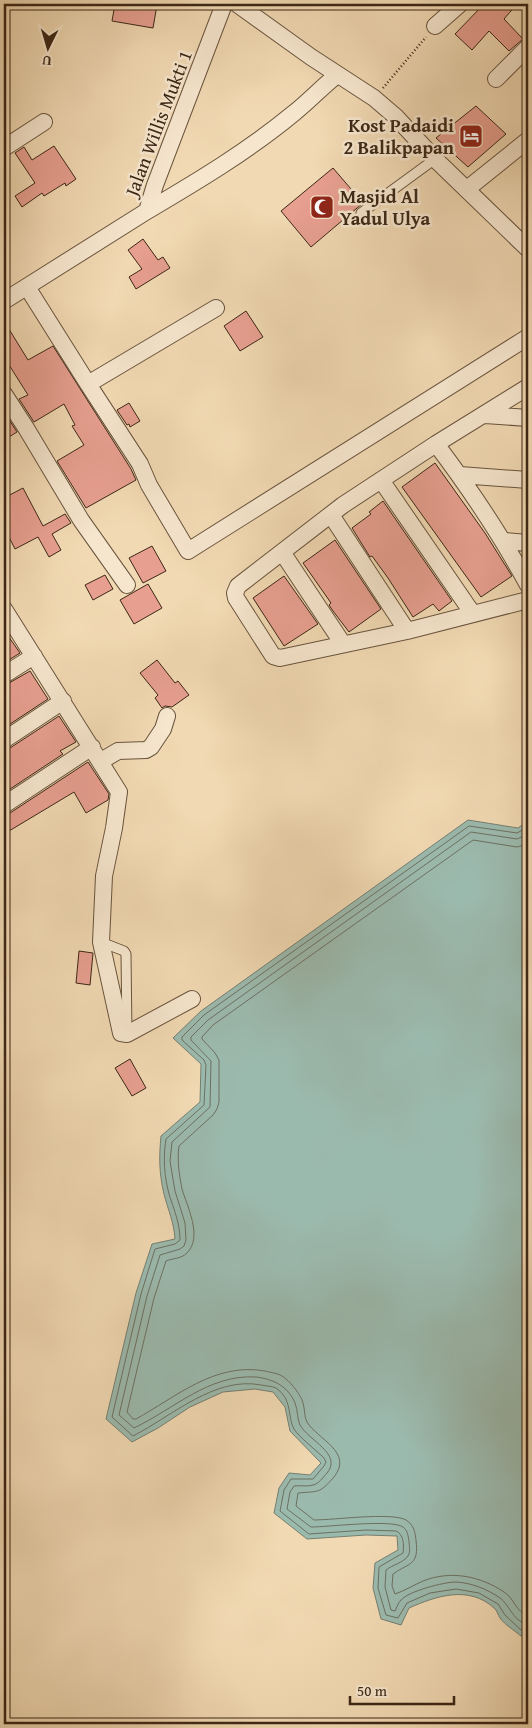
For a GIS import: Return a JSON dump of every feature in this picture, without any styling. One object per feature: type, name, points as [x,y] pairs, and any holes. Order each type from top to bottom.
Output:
[{"type":"street","name":"Jalan Willis Mukti 1","points":[[4,301],[147,210],[224,4]]},
{"type":"street","points":[[237,4],[337,75],[374,98],[395,116],[435,159],[467,189],[522,233],[528,249]]},
{"type":"street","points":[[435,26],[460,4]]},
{"type":"street","points":[[496,79],[528,47]]},
{"type":"street","points":[[147,210],[202,179],[253,144],[294,113],[337,75]]},
{"type":"street","points":[[4,148],[44,122]]},
{"type":"street","points":[[467,189],[528,140]]},
{"type":"street","points":[[27,287],[140,464],[149,485],[188,551],[528,338]]},
{"type":"street","points":[[88,384],[216,308]]},
{"type":"street","points":[[528,387],[436,444],[331,515],[238,586],[235,593],[236,598],[273,656],[288,658],[407,631],[528,600]]},
{"type":"street","points":[[4,394],[81,520],[127,585]]},
{"type":"street","points":[[485,415],[528,418]]},
{"type":"street","points":[[436,444],[460,475],[505,541],[528,584]]},
{"type":"street","points":[[460,475],[528,480]]},
{"type":"street","points":[[381,480],[473,614]]},
{"type":"street","points":[[331,515],[407,631]]},
{"type":"street","points":[[505,541],[528,543]]},
{"type":"street","points":[[282,552],[343,644]]},
{"type":"street","points":[[4,609],[92,747],[107,757],[119,792],[104,876],[101,942],[120,1033],[127,1034],[160,1015],[192,1000]]},
{"type":"street","points":[[4,676],[34,656]]},
{"type":"street","points":[[4,740],[62,701]]},
{"type":"street","points":[[107,757],[123,750],[146,750],[151,747],[163,730],[168,716]]},
{"type":"street","points":[[4,805],[92,747]]},
{"type":"lane","points":[[361,213],[435,159]]},
{"type":"path","points":[[374,98],[435,26]]},
{"type":"water","points":[[468,820],[518,828],[528,821],[528,1634],[521,1636],[504,1623],[495,1609],[484,1601],[463,1595],[441,1597],[409,1608],[401,1625],[381,1619],[373,1588],[375,1563],[398,1550],[397,1536],[366,1535],[307,1539],[274,1513],[279,1488],[289,1473],[310,1475],[321,1463],[290,1431],[285,1407],[273,1392],[255,1389],[223,1392],[190,1407],[132,1442],[106,1419],[136,1293],[152,1244],[175,1239],[161,1179],[161,1136],[200,1102],[201,1064],[173,1038],[201,1011]]},
{"type":"building","points":[[115,4],[157,5],[153,28],[112,21]]},
{"type":"building","points":[[484,4],[517,4],[504,19],[523,39],[509,51],[489,31],[472,50],[455,34]]},
{"type":"building","name":"Kost Padaidi 2 Balikpapan","points":[[476,106],[506,134],[468,167],[436,138]]},
{"type":"building","points":[[54,146],[76,179],[66,186],[65,183],[44,196],[42,193],[22,207],[15,196],[35,183],[15,153],[24,147],[32,160]]},
{"type":"building","name":"Masjid Al Yadul Ulya","points":[[333,168],[363,203],[311,247],[281,211]]},
{"type":"building","points":[[143,239],[158,260],[163,257],[170,268],[136,289],[129,277],[142,269],[128,250]]},
{"type":"building","points":[[246,311],[263,337],[240,351],[224,326]]},
{"type":"building","points":[[4,321],[28,360],[53,346],[131,469],[136,480],[86,508],[57,461],[84,445],[72,426],[75,425],[64,404],[34,422],[19,399],[28,395],[4,357]]},
{"type":"building","points":[[129,403],[140,421],[130,427],[117,410]]},
{"type":"building","points":[[4,412],[17,432],[4,440]]},
{"type":"building","points":[[435,463],[485,533],[512,576],[481,597],[402,487]]},
{"type":"building","points":[[23,488],[43,526],[65,514],[71,523],[52,534],[61,550],[49,557],[38,537],[15,549],[4,527],[4,498]]},
{"type":"building","points":[[383,501],[452,601],[439,611],[433,604],[413,617],[388,578],[372,556],[370,557],[352,528],[371,514],[369,512]]},
{"type":"building","points":[[335,540],[381,609],[349,632],[329,605],[331,603],[303,563]]},
{"type":"building","points":[[152,546],[166,571],[143,583],[129,558]]},
{"type":"building","points":[[105,575],[113,589],[93,600],[85,585]]},
{"type":"building","points":[[284,576],[318,624],[284,646],[253,598]]},
{"type":"building","points":[[148,584],[162,608],[134,624],[120,600]]},
{"type":"building","points":[[4,630],[20,653],[4,663]]},
{"type":"building","points":[[157,660],[175,683],[178,681],[189,695],[172,707],[165,706],[162,708],[155,698],[158,695],[140,673]]},
{"type":"building","points":[[30,671],[48,699],[4,728],[4,685]]},
{"type":"building","points":[[59,716],[76,742],[60,751],[63,754],[4,793],[4,750]]},
{"type":"building","points":[[88,762],[109,794],[108,800],[86,813],[74,792],[4,834],[4,815],[10,813]]},
{"type":"building","points":[[79,951],[93,953],[90,985],[76,983]]},
{"type":"building","points":[[130,1059],[146,1088],[132,1096],[115,1068]]},
{"type":"place","name":"Kost Padaidi 2 Balikpapan","points":[[471,136]]},
{"type":"place","name":"Masjid Al Yadul Ulya","points":[[322,207]]}]
